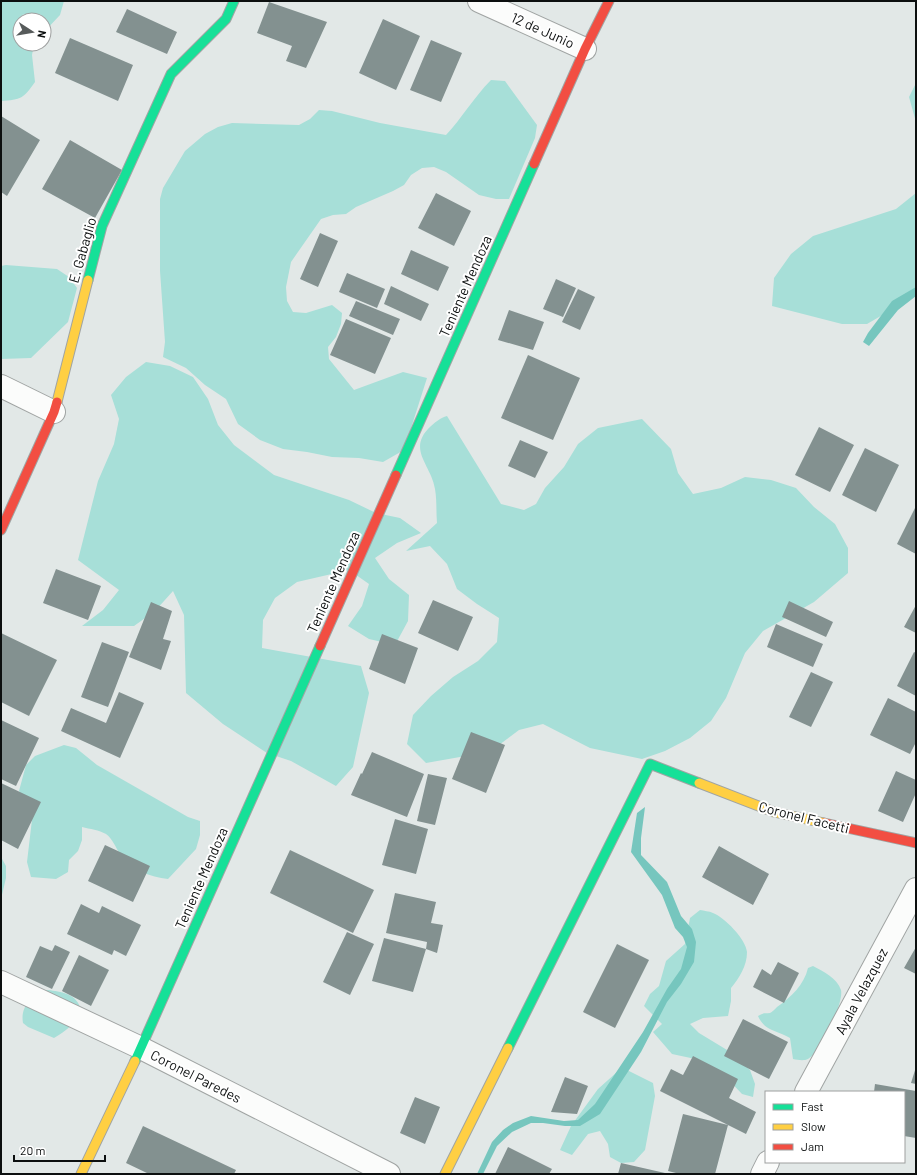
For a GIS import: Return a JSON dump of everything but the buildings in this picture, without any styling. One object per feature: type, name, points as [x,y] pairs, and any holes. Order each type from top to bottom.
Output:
[{"type":"street","name":"E. Gabaglio","points":[[1,530],[54,412],[102,226],[171,74],[226,19],[234,1]]},
{"type":"street","name":"12 de Junio","points":[[480,1],[585,49]]},
{"type":"street","name":"Teniente Mendoza","points":[[81,1174],[141,1048],[585,49],[609,1]]},
{"type":"street","points":[[1,386],[54,412]]},
{"type":"street","name":"Coronel Facetti","points":[[445,1174],[650,764],[774,812],[916,843]]},
{"type":"street","name":"Ayala Velazquez","points":[[807,1091],[916,889]]},
{"type":"street","name":"Coronel Paredes","points":[[1,982],[141,1048],[389,1174]]},
{"type":"street","points":[[762,1174],[768,1163]]},
{"type":"shaded area","points":[[1,1],[64,1],[60,15],[52,24],[52,12],[12,12],[12,52],[33,52],[35,82],[25,95],[18,99],[1,101]]},
{"type":"shaded area","points":[[491,80],[505,81],[537,125],[535,138],[509,199],[496,199],[479,195],[446,172],[434,167],[422,168],[411,175],[404,185],[393,191],[356,207],[346,214],[333,215],[321,219],[291,262],[286,287],[287,301],[293,312],[306,313],[332,305],[342,313],[341,324],[336,337],[328,347],[329,359],[354,390],[403,372],[427,378],[404,450],[383,462],[359,458],[332,457],[283,449],[260,440],[238,424],[226,399],[205,385],[186,368],[163,357],[165,342],[160,271],[160,199],[163,188],[185,151],[205,134],[218,127],[232,123],[299,125],[310,119],[319,110],[332,111],[380,123],[446,135]]},
{"type":"shaded area","points":[[916,83],[916,122],[909,97]]},
{"type":"shaded area","points":[[916,193],[916,292],[891,310],[867,324],[842,324],[772,306],[774,278],[791,254],[813,236],[896,209]]},
{"type":"shaded area","points":[[6,265],[57,269],[69,277],[77,288],[68,322],[31,358],[1,359],[1,266]]},
{"type":"shaded area","points":[[916,287],[916,296],[898,310],[869,346],[863,342],[892,301]]},
{"type":"shaded area","points":[[146,362],[170,366],[193,377],[208,399],[218,425],[234,445],[274,475],[349,500],[376,513],[400,518],[421,533],[397,543],[375,558],[389,579],[409,595],[408,621],[395,645],[369,639],[348,626],[362,606],[369,584],[349,570],[297,582],[275,598],[263,620],[262,648],[361,666],[369,693],[353,767],[336,786],[291,761],[267,753],[223,724],[186,693],[184,615],[173,591],[155,611],[134,626],[82,626],[103,610],[119,590],[78,560],[98,481],[114,444],[119,419],[111,395],[126,377]]},
{"type":"shaded area","points":[[447,416],[501,504],[524,510],[536,504],[545,488],[564,467],[578,444],[598,428],[642,419],[671,449],[678,473],[693,494],[721,488],[745,477],[771,480],[796,488],[814,507],[835,524],[848,548],[848,573],[814,602],[763,631],[745,653],[726,698],[711,721],[690,738],[665,751],[642,759],[590,748],[543,724],[519,730],[499,745],[477,754],[426,763],[407,744],[413,715],[431,696],[453,677],[478,661],[497,642],[499,618],[457,589],[447,564],[430,546],[406,551],[437,523],[436,497],[433,480],[422,457],[420,449],[424,434],[431,426]]},
{"type":"shaded area","points":[[64,745],[76,748],[97,765],[188,817],[200,821],[200,835],[196,849],[168,879],[142,872],[125,860],[106,834],[82,827],[82,840],[78,851],[69,860],[68,872],[56,879],[31,877],[27,862],[33,811],[19,791],[26,765],[35,756]]},
{"type":"shaded area","points":[[645,807],[641,838],[641,855],[667,882],[681,916],[692,929],[696,942],[694,962],[681,984],[667,1002],[641,1052],[600,1114],[580,1126],[531,1123],[512,1132],[497,1146],[483,1174],[477,1174],[492,1142],[503,1130],[513,1123],[531,1116],[564,1121],[578,1120],[595,1104],[643,1032],[667,989],[681,969],[687,947],[683,937],[675,928],[662,895],[631,852],[637,813]]},
{"type":"shaded area","points":[[1,857],[6,866],[6,878],[1,899]]},
{"type":"shaded area","points":[[700,910],[718,915],[734,929],[746,947],[747,957],[742,972],[731,988],[731,1001],[728,1016],[703,1018],[690,1024],[699,1033],[732,1053],[750,1070],[755,1084],[753,1097],[742,1094],[723,1074],[700,1060],[672,1054],[653,1032],[662,1024],[644,1006],[650,994],[659,986],[666,961],[685,944],[690,918]]},
{"type":"shaded area","points":[[813,966],[830,976],[836,982],[841,990],[841,997],[839,1006],[825,1038],[813,1055],[806,1060],[793,1059],[790,1038],[768,1028],[758,1016],[770,1013],[787,999],[800,985],[808,968]]},
{"type":"shaded area","points":[[48,990],[71,996],[78,1002],[80,1007],[71,1026],[54,1038],[28,1027],[23,1023],[23,1012],[28,1002],[37,994]]},
{"type":"shaded area","points":[[629,1071],[653,1083],[655,1096],[645,1150],[634,1162],[621,1163],[610,1157],[608,1144],[600,1131],[588,1134],[572,1155],[560,1150],[571,1126],[598,1089],[617,1072]]},
{"type":"traffic: fast","points":[[88,280],[102,226],[171,74],[226,19],[234,1]]},
{"type":"traffic: fast","points":[[396,475],[534,164]]},
{"type":"traffic: fast","points":[[135,1061],[320,646]]},
{"type":"traffic: fast","points":[[508,1048],[650,764],[699,783]]},
{"type":"traffic: slow","points":[[57,402],[88,280]]},
{"type":"traffic: slow","points":[[699,783],[774,812],[824,823]]},
{"type":"traffic: slow","points":[[445,1174],[508,1048]]},
{"type":"traffic: slow","points":[[81,1174],[135,1061]]},
{"type":"traffic: jam","points":[[534,164],[585,49],[609,1]]},
{"type":"traffic: jam","points":[[1,530],[54,412],[57,402]]},
{"type":"traffic: jam","points":[[320,646],[396,475]]},
{"type":"traffic: jam","points":[[824,823],[916,843]]}]
